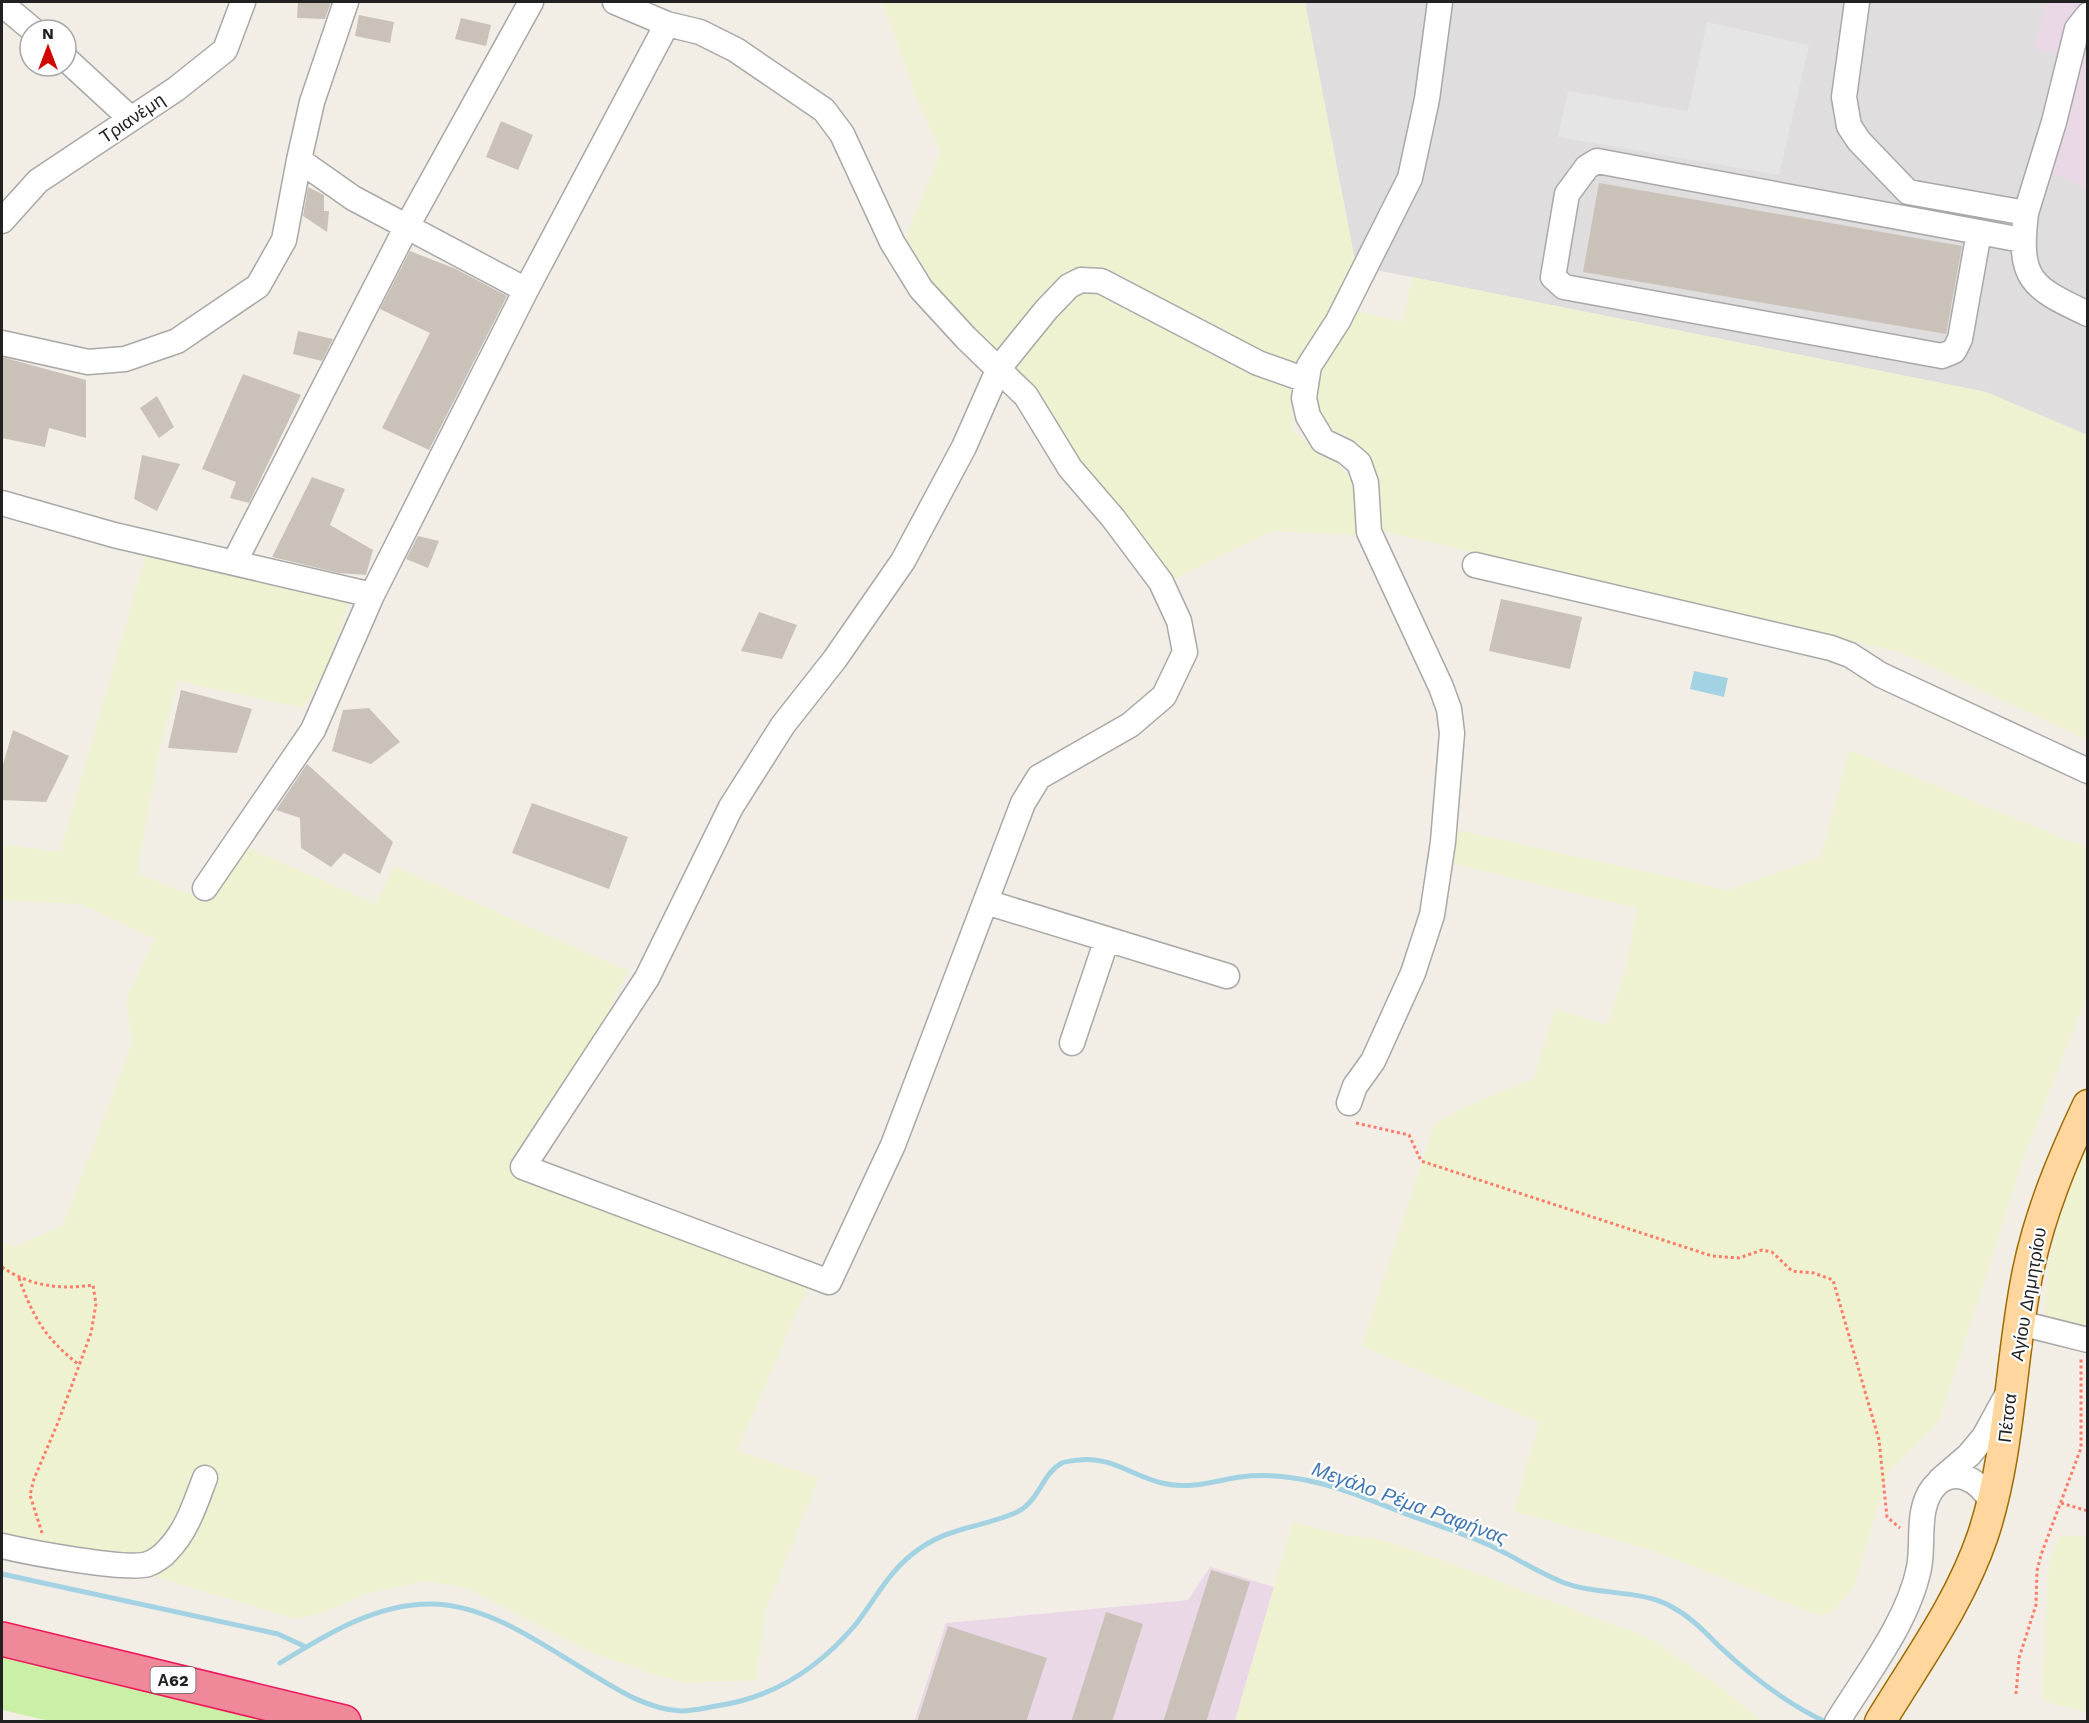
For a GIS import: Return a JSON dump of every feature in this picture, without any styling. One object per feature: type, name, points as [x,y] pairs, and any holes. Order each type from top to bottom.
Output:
[{"type":"highway","name":"Α62","points":[[2,1639],[344,1722]]},
{"type":"main road","name":"Αγίου Δημητρίου","points":[[2012,1385],[2028,1271],[2041,1221],[2058,1171],[2088,1105]]},
{"type":"main road","name":"Πέτσα","points":[[1880,1722],[1970,1569],[1991,1502],[2012,1385]]},
{"type":"street","name":"Τριανέμη","points":[[2,221],[38,181],[176,89],[225,50],[243,2]]},
{"type":"street","points":[[2,343],[88,362],[125,359],[177,341],[258,286],[284,240],[312,102],[346,2]]},
{"type":"street","points":[[235,561],[406,228],[531,2]]},
{"type":"street","points":[[615,2],[667,24],[700,32],[736,50],[824,110],[842,134],[892,242],[921,289],[966,338],[999,368],[1026,396],[1070,468],[1113,518],[1161,582],[1179,621],[1185,652],[1164,696],[1130,725],[1039,777],[1023,803],[893,1145],[829,1282],[523,1167],[647,978],[731,807],[783,725],[835,658],[903,561],[964,447],[999,368],[1046,310],[1069,286],[1081,280],[1090,280],[1115,287],[1266,367],[1306,380]]},
{"type":"street","points":[[1349,1103],[1355,1086],[1373,1061],[1413,973],[1432,915],[1443,842],[1452,733],[1449,709],[1441,687],[1368,532],[1366,483],[1359,463],[1346,452],[1323,441],[1313,427],[1304,398],[1309,366],[1338,321],[1410,178],[1428,99],[1440,2]]},
{"type":"street","points":[[1857,2],[1844,97],[1849,126],[1859,141],[1908,192],[2026,213]]},
{"type":"street","points":[[2,4],[19,18]]},
{"type":"street","points":[[2088,15],[2077,28],[2054,122],[2026,213],[2022,240],[2025,267],[2037,286],[2088,314]]},
{"type":"street","points":[[206,888],[313,730],[372,595],[526,290],[667,24]]},
{"type":"street","points":[[78,70],[131,119]]},
{"type":"street","points":[[299,159],[353,198],[526,290]]},
{"type":"street","points":[[1979,232],[1960,339],[1954,351],[1942,356],[1564,287],[1553,277],[1567,194],[1587,166],[1597,161],[1979,232],[2022,240]]},
{"type":"street","points":[[2,503],[114,535],[235,561],[372,595]]},
{"type":"street","points":[[1475,565],[1850,654],[1881,675],[2088,771]]},
{"type":"street","points":[[987,902],[1227,976]]},
{"type":"street","points":[[1072,1043],[1107,939]]},
{"type":"street","points":[[2020,1323],[2085,1339]]},
{"type":"street","name":"Πέτσα","points":[[1930,1494],[1984,1437],[2012,1385]]},
{"type":"street","points":[[2,1546],[38,1554],[113,1564],[147,1564],[166,1553],[184,1530],[206,1478]]},
{"type":"street","points":[[1837,1722],[1904,1612],[1914,1590],[1930,1494],[1979,1497],[1991,1502]]},
{"type":"path","points":[[1349,1103],[1353,1122],[1362,1126],[1408,1135],[1421,1161],[1712,1256],[1739,1258],[1762,1250],[1772,1252],[1792,1271],[1814,1273],[1833,1280],[1879,1440],[1887,1517],[1894,1525],[1922,1535]]},
{"type":"path","points":[[2,1267],[19,1278],[62,1288],[93,1285],[96,1316],[30,1495],[42,1534],[38,1554]]},
{"type":"path","points":[[19,1278],[42,1328],[78,1364]]},
{"type":"path","points":[[2016,1694],[2019,1658],[2036,1605],[2037,1571],[2081,1448],[2085,1339]]},
{"type":"path","points":[[2061,1503],[2088,1511]]},
{"type":"shaded area","points":[[1305,2],[2087,2],[2087,435],[1986,392],[1356,266]]},
{"type":"shaded area","points":[[2046,2],[2087,2],[2087,189],[2049,171],[2079,60],[2035,48]]},
{"type":"shaded area","points":[[1707,22],[1809,45],[1779,175],[1558,137],[1568,91],[1688,111]]},
{"type":"shaded area","points":[[1210,1567],[1274,1587],[1235,1721],[914,1722],[946,1623],[1188,1600]]},
{"type":"green space","points":[[883,2],[1305,2],[1356,266],[1293,387],[1293,430],[1312,447],[1336,461],[1352,481],[1356,502],[1356,535],[1272,531],[1170,581],[998,353],[931,283],[903,244],[941,152],[916,98]]},
{"type":"green space","points":[[1412,277],[1986,392],[2087,435],[2087,740],[1900,652],[1382,531],[1373,508],[1361,455],[1345,435],[1322,429],[1313,383],[1349,309],[1403,322]]},
{"type":"green space","points":[[147,551],[349,602],[325,671],[303,708],[178,681],[159,750],[137,874],[208,900],[244,846],[376,904],[394,866],[628,971],[603,1022],[515,1171],[809,1284],[737,1451],[819,1478],[765,1612],[756,1680],[684,1683],[653,1674],[590,1652],[467,1588],[425,1581],[366,1594],[320,1614],[295,1619],[157,1577],[126,1553],[62,1548],[2,1535],[2,1241],[14,1247],[63,1225],[132,1044],[126,998],[155,939],[81,904],[2,900],[2,844],[60,852]]},
{"type":"green space","points":[[1849,750],[2087,848],[2087,995],[2024,1157],[1939,1422],[1889,1471],[1853,1589],[1832,1613],[1818,1615],[1648,1549],[1514,1511],[1539,1422],[1362,1346],[1434,1125],[1458,1110],[1534,1078],[1555,1009],[1607,1025],[1626,968],[1637,908],[1447,862],[1453,829],[1728,890],[1821,857]]},
{"type":"green space","points":[[2087,1143],[2087,1329],[2044,1318],[2049,1261],[2066,1199]]},
{"type":"green space","points":[[1293,1522],[1343,1535],[1378,1539],[1444,1561],[1651,1639],[1723,1689],[1761,1721],[1235,1721]]},
{"type":"green space","points":[[2060,1536],[2087,1536],[2087,1713],[2042,1700],[2049,1561]]},
{"type":"green space","points":[[2,1654],[286,1721],[54,1722],[2,1710]]},
{"type":"water","points":[[1694,671],[1728,678],[1724,697],[1690,689]]},
{"type":"building","points":[[298,2],[331,2],[325,19],[297,18]]},
{"type":"building","points":[[359,15],[394,22],[390,43],[355,36]]},
{"type":"building","points":[[461,18],[491,25],[486,46],[455,39]]},
{"type":"building","points":[[501,121],[533,135],[518,170],[486,157]]},
{"type":"building","points":[[1599,183],[1962,246],[1946,334],[1583,272]]},
{"type":"building","points":[[308,187],[324,195],[324,211],[329,211],[327,232],[303,216]]},
{"type":"building","points":[[410,251],[456,269],[507,296],[429,450],[382,428],[430,333],[380,309]]},
{"type":"building","points":[[298,331],[333,339],[322,361],[293,354]]},
{"type":"building","points":[[2,357],[86,380],[86,438],[49,428],[45,447],[2,438]]},
{"type":"building","points":[[243,374],[301,395],[249,503],[230,498],[236,482],[202,469]]},
{"type":"building","points":[[157,396],[174,427],[159,438],[140,408]]},
{"type":"building","points":[[142,455],[180,464],[157,511],[134,499]]},
{"type":"building","points":[[312,477],[345,489],[330,525],[373,550],[366,575],[339,573],[272,557]]},
{"type":"building","points":[[418,536],[439,541],[428,568],[406,559]]},
{"type":"building","points":[[1501,599],[1582,617],[1570,669],[1489,651]]},
{"type":"building","points":[[759,612],[797,625],[782,659],[741,651]]},
{"type":"building","points":[[181,690],[252,709],[237,753],[168,748]]},
{"type":"building","points":[[369,708],[400,742],[371,764],[332,751],[343,710]]},
{"type":"building","points":[[13,730],[69,756],[46,802],[2,800],[2,768]]},
{"type":"building","points":[[307,764],[393,842],[380,874],[344,853],[331,867],[301,848],[300,818],[276,810]]},
{"type":"building","points":[[532,803],[628,837],[609,889],[512,853]]},
{"type":"building","points":[[1211,1570],[1250,1582],[1206,1722],[1163,1722]]},
{"type":"building","points":[[1106,1612],[1143,1624],[1112,1722],[1071,1722]]},
{"type":"building","points":[[948,1626],[1047,1658],[1026,1722],[917,1722]]},
{"type":"waterway","name":"Μεγάλο Ρέμα Ραφήνας","points":[[280,1663],[315,1642],[373,1614],[393,1608],[434,1604],[454,1606],[494,1619],[532,1638],[619,1690],[655,1706],[685,1711],[737,1702],[776,1688],[827,1654],[856,1624],[894,1571],[923,1546],[948,1534],[1015,1513],[1030,1502],[1049,1474],[1062,1463],[1091,1460],[1111,1464],[1151,1480],[1172,1485],[1211,1483],[1257,1476],[1293,1478],[1323,1484],[1481,1542],[1562,1582],[1660,1601],[1691,1620],[1756,1678],[1797,1707],[1826,1722]]},
{"type":"waterway","points":[[2,1574],[278,1634],[306,1647]]}]
